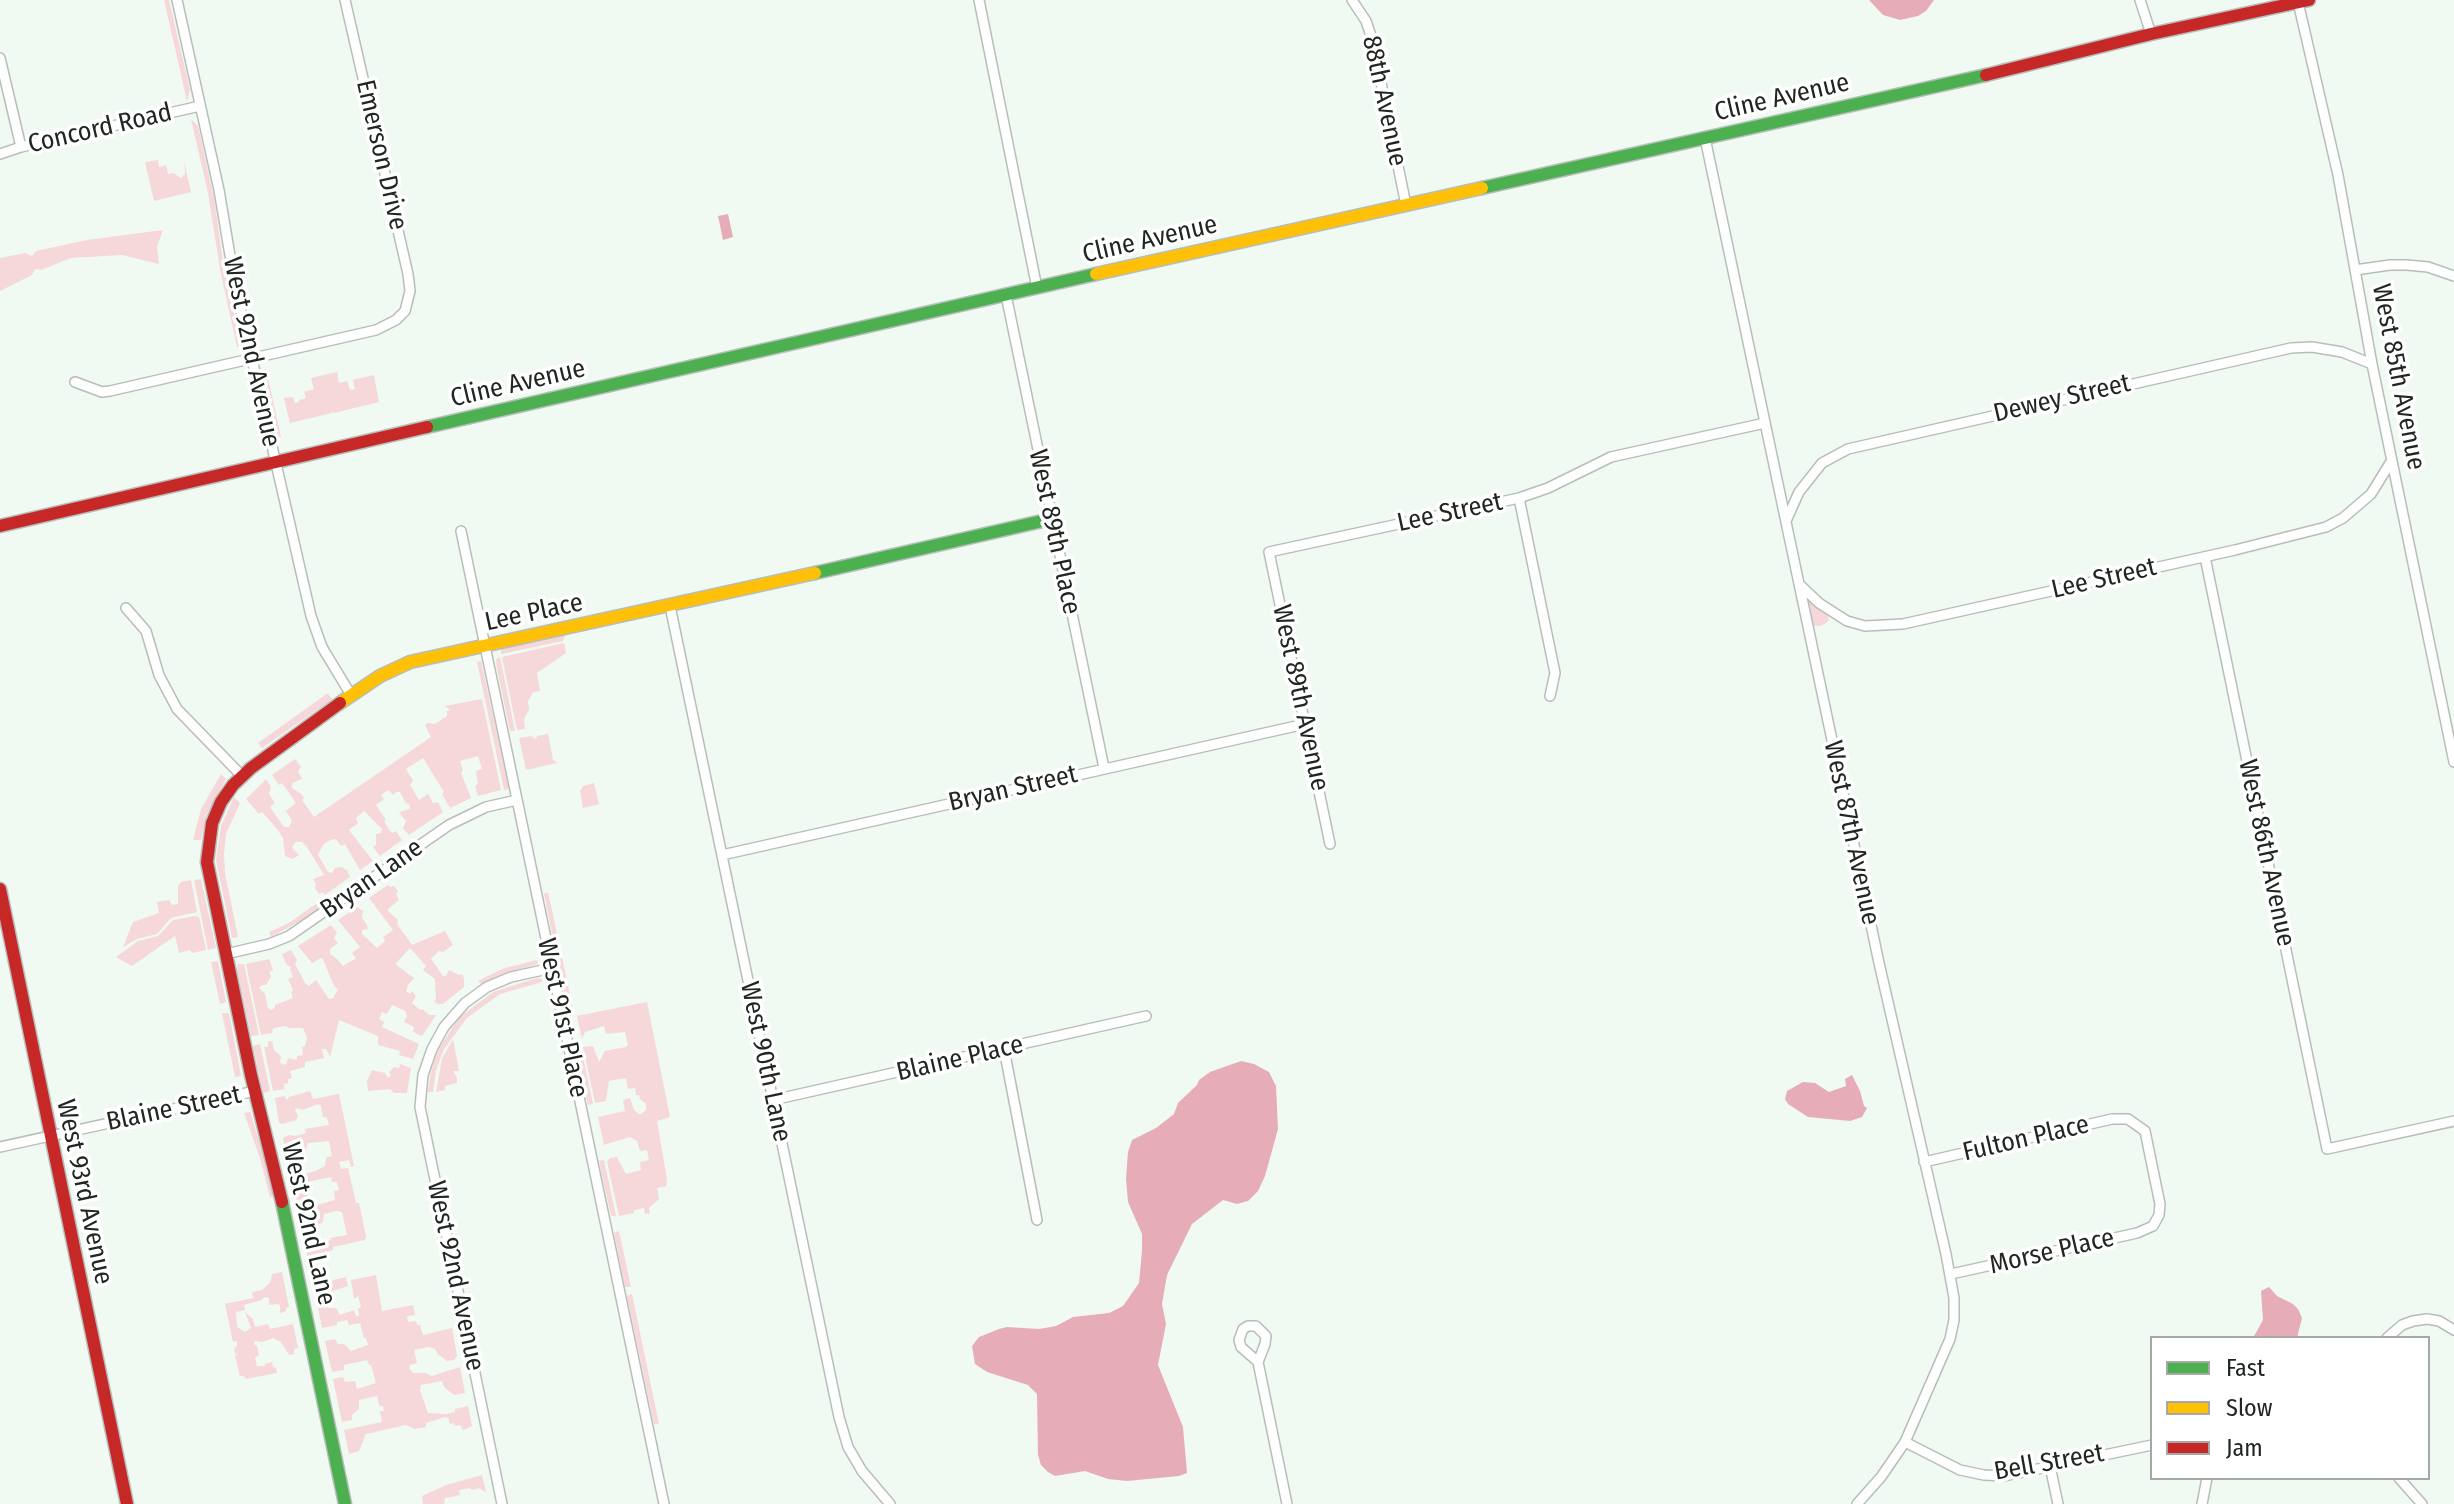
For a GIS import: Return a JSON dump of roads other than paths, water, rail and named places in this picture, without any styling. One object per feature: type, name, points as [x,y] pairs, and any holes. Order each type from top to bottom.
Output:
[{"type":"street","name":"West 92nd Avenue","points":[[177,0],[219,190],[228,253],[314,629],[351,695]]},
{"type":"street","name":"Emerson Drive","points":[[252,358],[376,330],[396,320],[405,311],[410,291],[408,274],[345,0]]},
{"type":"street","points":[[979,0],[1037,288]]},
{"type":"street","name":"88th Avenue","points":[[1352,0],[1366,21],[1372,39],[1406,205]]},
{"type":"street","points":[[2140,0],[2151,34]]},
{"type":"street","name":"Cline Avenue","points":[[0,526],[1006,295],[1928,89],[2151,34],[2302,1]]},
{"type":"street","name":"West 85th Avenue","points":[[2302,1],[2338,175],[2372,364],[2454,762]]},
{"type":"street","points":[[0,58],[21,147]]},
{"type":"street","name":"Concord Road","points":[[0,154],[200,106]]},
{"type":"street","name":"West 87th Avenue","points":[[1705,138],[1882,978],[1954,1298],[1950,1339],[1905,1442],[1881,1477],[1857,1504]]},
{"type":"street","points":[[2355,270],[2407,265],[2428,267],[2454,276]]},
{"type":"street","name":"West 89th Place","points":[[1006,295],[1104,768]]},
{"type":"street","name":"Dewey Street","points":[[1786,521],[1799,492],[1822,463],[1848,449],[2291,348],[2312,347],[2342,352],[2372,364]]},
{"type":"street","points":[[75,382],[102,392],[252,358]]},
{"type":"street","name":"Lee Street","points":[[1269,552],[1519,498],[1548,488],[1611,457],[1765,423]]},
{"type":"street","name":"Lee Street","points":[[1799,584],[1819,603],[1847,621],[1865,626],[1884,626],[1918,621],[2326,527],[2343,518],[2371,494],[2392,460]]},
{"type":"street","points":[[1519,498],[1555,673],[1550,696]]},
{"type":"street","name":"Lee Place","points":[[226,954],[207,862],[212,823],[221,802],[242,776],[380,676],[410,662],[1051,519]]},
{"type":"street","name":"West 91st Place","points":[[461,531],[664,1504]]},
{"type":"street","name":"West 89th Avenue","points":[[1269,552],[1330,844]]},
{"type":"street","name":"West 86th Avenue","points":[[2205,557],[2327,1149],[2454,1121]]},
{"type":"street","name":"West 90th Lane","points":[[670,606],[843,1433],[862,1471],[890,1504]]},
{"type":"street","points":[[126,608],[146,631],[159,675],[177,709],[242,776]]},
{"type":"street","name":"Bryan Street","points":[[722,855],[1305,724]]},
{"type":"street","name":"Bryan Lane","points":[[226,954],[289,936],[449,825],[486,807],[517,800]]},
{"type":"street","name":"West 93rd Avenue","points":[[0,889],[127,1504]]},
{"type":"street","name":"West 92nd Lane","points":[[226,954],[282,1201],[345,1504]]},
{"type":"street","name":"West 92nd Avenue","points":[[502,1504],[420,1107],[423,1075],[432,1049],[449,1020],[465,1003],[487,987],[511,977],[552,968]]},
{"type":"street","name":"Blaine Place","points":[[773,1100],[1146,1016]]},
{"type":"street","points":[[1004,1049],[1037,1220]]},
{"type":"street","name":"Blaine Street","points":[[0,1147],[255,1091]]},
{"type":"street","name":"Fulton Place","points":[[1924,1162],[2112,1119],[2128,1119],[2145,1131],[2160,1204],[2153,1226]]},
{"type":"street","name":"Morse Place","points":[[1951,1274],[2137,1233],[2153,1226]]},
{"type":"street","points":[[2389,1336],[2402,1325],[2427,1319],[2439,1321],[2454,1330]]},
{"type":"street","points":[[1258,1362],[1287,1504]]},
{"type":"street","name":"Bell Street","points":[[1905,1442],[1960,1470],[2004,1476],[2150,1445]]},
{"type":"street","points":[[2050,1466],[2058,1504]]},
{"type":"street","points":[[2202,1504],[2207,1480]]},
{"type":"street","points":[[2401,1480],[2422,1504]]}]
